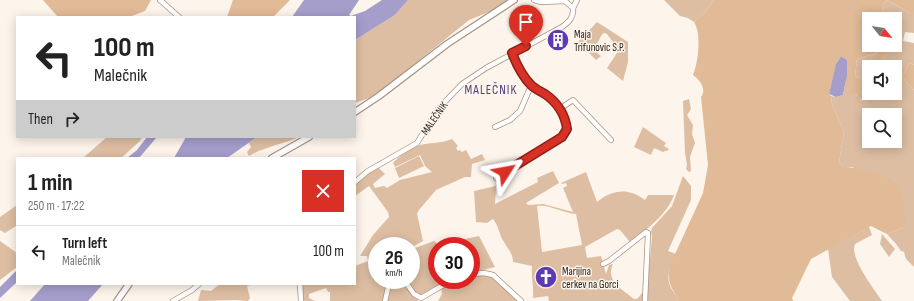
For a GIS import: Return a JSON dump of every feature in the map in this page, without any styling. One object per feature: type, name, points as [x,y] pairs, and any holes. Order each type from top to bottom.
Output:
[{"type":"street","points":[[160,0],[178,16]]},
{"type":"street","points":[[356,111],[379,96],[447,44],[514,0]]},
{"type":"street","points":[[534,0],[540,2],[565,1],[573,8]]},
{"type":"street","name":"MALEČNIK","points":[[356,181],[368,171],[417,143],[438,109],[462,84],[512,53],[539,40],[568,22],[573,14],[573,8],[576,0]]},
{"type":"street","points":[[496,178],[565,134],[567,129],[561,108],[546,95],[532,86],[523,75],[512,53]]},
{"type":"street","points":[[495,127],[510,120],[520,111],[532,86]]},
{"type":"street","points":[[561,108],[573,100],[611,140]]},
{"type":"street","points":[[274,157],[307,138]]},
{"type":"street","points":[[604,264],[646,232],[648,233],[645,301]]},
{"type":"street","points":[[480,273],[484,272],[493,275],[521,301]]},
{"type":"street","points":[[117,301],[128,285]]},
{"type":"street","points":[[173,301],[198,285]]},
{"type":"street","points":[[300,285],[301,301]]},
{"type":"street","points":[[386,301],[388,289]]},
{"type":"street","points":[[410,289],[414,294],[421,298],[436,289]]},
{"type":"shaded area","points":[[43,0],[151,0],[145,11],[132,16],[57,16]]},
{"type":"shaded area","points":[[233,0],[290,0],[274,16],[227,16]]},
{"type":"shaded area","points":[[304,0],[359,0],[349,15],[351,16],[293,16]]},
{"type":"shaded area","points":[[382,0],[408,0],[395,15],[356,39],[356,16],[351,16],[365,11]]},
{"type":"shaded area","points":[[408,0],[509,0],[494,10],[469,20],[375,96],[356,103],[356,39],[395,15]]},
{"type":"shaded area","points":[[664,0],[714,0],[706,11],[694,22],[688,18],[680,16]]},
{"type":"shaded area","points":[[714,0],[887,0],[883,4],[883,12],[862,12],[862,52],[889,52],[884,56],[883,60],[874,60],[877,53],[857,59],[855,76],[862,79],[862,99],[859,103],[856,94],[849,94],[849,87],[845,86],[847,60],[841,56],[837,62],[829,94],[844,132],[839,162],[843,167],[857,168],[874,173],[896,183],[902,192],[905,225],[902,228],[887,234],[871,226],[811,259],[792,298],[793,301],[679,301],[669,281],[670,265],[703,193],[708,165],[701,97],[703,94],[703,88],[698,79],[693,75],[699,41],[694,22],[706,11]]},
{"type":"shaded area","points":[[887,0],[910,13],[914,13],[914,33],[905,32],[903,41],[914,43],[914,65],[910,63],[902,77],[902,60],[883,60],[884,56],[888,52],[902,52],[902,12],[884,12],[883,4]]},
{"type":"shaded area","points":[[887,0],[914,0],[914,13],[912,14]]},
{"type":"shaded area","points":[[597,22],[628,42],[628,62],[623,81],[607,68],[619,50],[607,34],[602,34],[596,44],[596,51],[601,56],[596,60],[578,42]]},
{"type":"shaded area","points":[[878,53],[875,60],[862,60],[861,79],[855,76],[857,59]]},
{"type":"shaded area","points":[[841,56],[847,60],[847,75],[843,95],[836,97],[829,94],[836,64]]},
{"type":"shaded area","points":[[910,63],[914,65],[914,90],[902,77]]},
{"type":"shaded area","points":[[902,77],[914,90],[914,267],[906,259],[904,252],[901,251],[887,234],[902,228],[853,167],[843,167],[839,162],[844,132],[832,104],[831,96],[836,97],[843,95],[845,86],[849,86],[861,101],[862,100],[902,100]]},
{"type":"shaded area","points":[[689,99],[691,109],[687,115],[693,125],[692,134],[695,143],[690,157],[691,171],[689,172],[686,169],[683,101]]},
{"type":"shaded area","points":[[643,127],[666,143],[664,146],[669,149],[663,152],[654,148],[651,155],[634,147]]},
{"type":"shaded area","points":[[106,138],[142,138],[122,157],[84,157]]},
{"type":"shaded area","points":[[146,138],[156,138],[140,157],[128,157],[137,150]]},
{"type":"shaded area","points":[[185,138],[256,138],[228,157],[175,157]]},
{"type":"shaded area","points":[[256,138],[297,138],[261,150],[249,156],[247,152],[251,147],[249,143]]},
{"type":"shaded area","points":[[452,139],[458,146],[456,148],[458,151],[460,150],[462,152],[466,150],[471,159],[482,154],[485,160],[472,164],[471,177],[465,177],[436,190],[419,210],[417,214],[423,241],[420,243],[420,237],[372,237],[389,217],[388,212],[369,186],[356,195],[356,182],[378,167],[385,174],[373,184],[375,188],[384,186],[387,188],[400,180],[432,172],[425,166],[420,155],[395,167],[393,163],[404,153],[417,146],[443,142]]},
{"type":"shaded area","points":[[419,156],[424,166],[399,178],[395,168]]},
{"type":"shaded area","points":[[553,171],[559,183],[526,203],[528,205],[543,204],[573,212],[563,188],[567,186],[566,183],[561,183],[586,172],[597,202],[608,195],[620,192],[632,193],[645,200],[648,195],[674,195],[671,202],[661,215],[630,242],[620,230],[617,229],[585,247],[587,258],[601,256],[606,274],[609,265],[613,264],[611,275],[613,280],[620,288],[634,299],[637,299],[644,291],[643,301],[549,301],[548,296],[533,298],[532,266],[513,262],[511,254],[493,219],[487,223],[476,222],[474,191],[496,186],[495,204],[538,182],[537,178]],"holes":[[[537,206],[576,214],[582,245],[542,252]]]},
{"type":"shaded area","points":[[683,176],[691,186],[691,200],[668,251],[676,254],[671,266],[669,284],[679,301],[646,301],[652,237],[651,231],[672,206]]},
{"type":"shaded area","points":[[16,206],[16,226],[5,233],[0,230],[0,217]]},
{"type":"shaded area","points":[[869,227],[872,235],[855,244],[854,250],[863,273],[882,301],[850,301],[832,277],[828,249]]},
{"type":"shaded area","points":[[882,234],[895,249],[889,257],[880,244]]},
{"type":"shaded area","points":[[480,238],[495,267],[480,271]]},
{"type":"shaded area","points":[[0,241],[16,252],[16,268],[0,280]]},
{"type":"shaded area","points":[[368,243],[368,261],[367,256],[360,256]]},
{"type":"shaded area","points":[[428,243],[428,289],[433,289],[421,296],[415,293],[412,289],[420,289],[420,246]]},
{"type":"shaded area","points":[[368,261],[368,289],[387,289],[384,301],[330,301],[330,292],[328,292],[326,288],[309,294],[309,298],[315,301],[303,301],[302,285],[356,285],[356,266]]},
{"type":"shaded area","points":[[16,271],[16,283],[0,298],[0,287]]},
{"type":"shaded area","points":[[480,274],[490,276],[518,301],[438,301],[442,294],[441,289],[480,289]]},
{"type":"shaded area","points":[[44,285],[102,285],[88,301],[30,301]]},
{"type":"shaded area","points":[[219,285],[250,285],[247,286],[250,298],[248,301],[198,301],[201,290],[211,291]]},
{"type":"shaded area","points":[[389,289],[408,289],[414,296],[419,298],[418,301],[387,301]]},
{"type":"place","name":"Maja Trifunovic S.P.","points":[[558,40]]},
{"type":"place","name":"Marijina cerkev na Gorci","points":[[546,277]]},
{"type":"district","name":"MALEČNIK","points":[[491,89]]},
{"type":"route","points":[[505,172],[562,137],[567,129],[561,108],[546,95],[532,86],[523,75],[515,60],[512,53],[526,46]]}]
